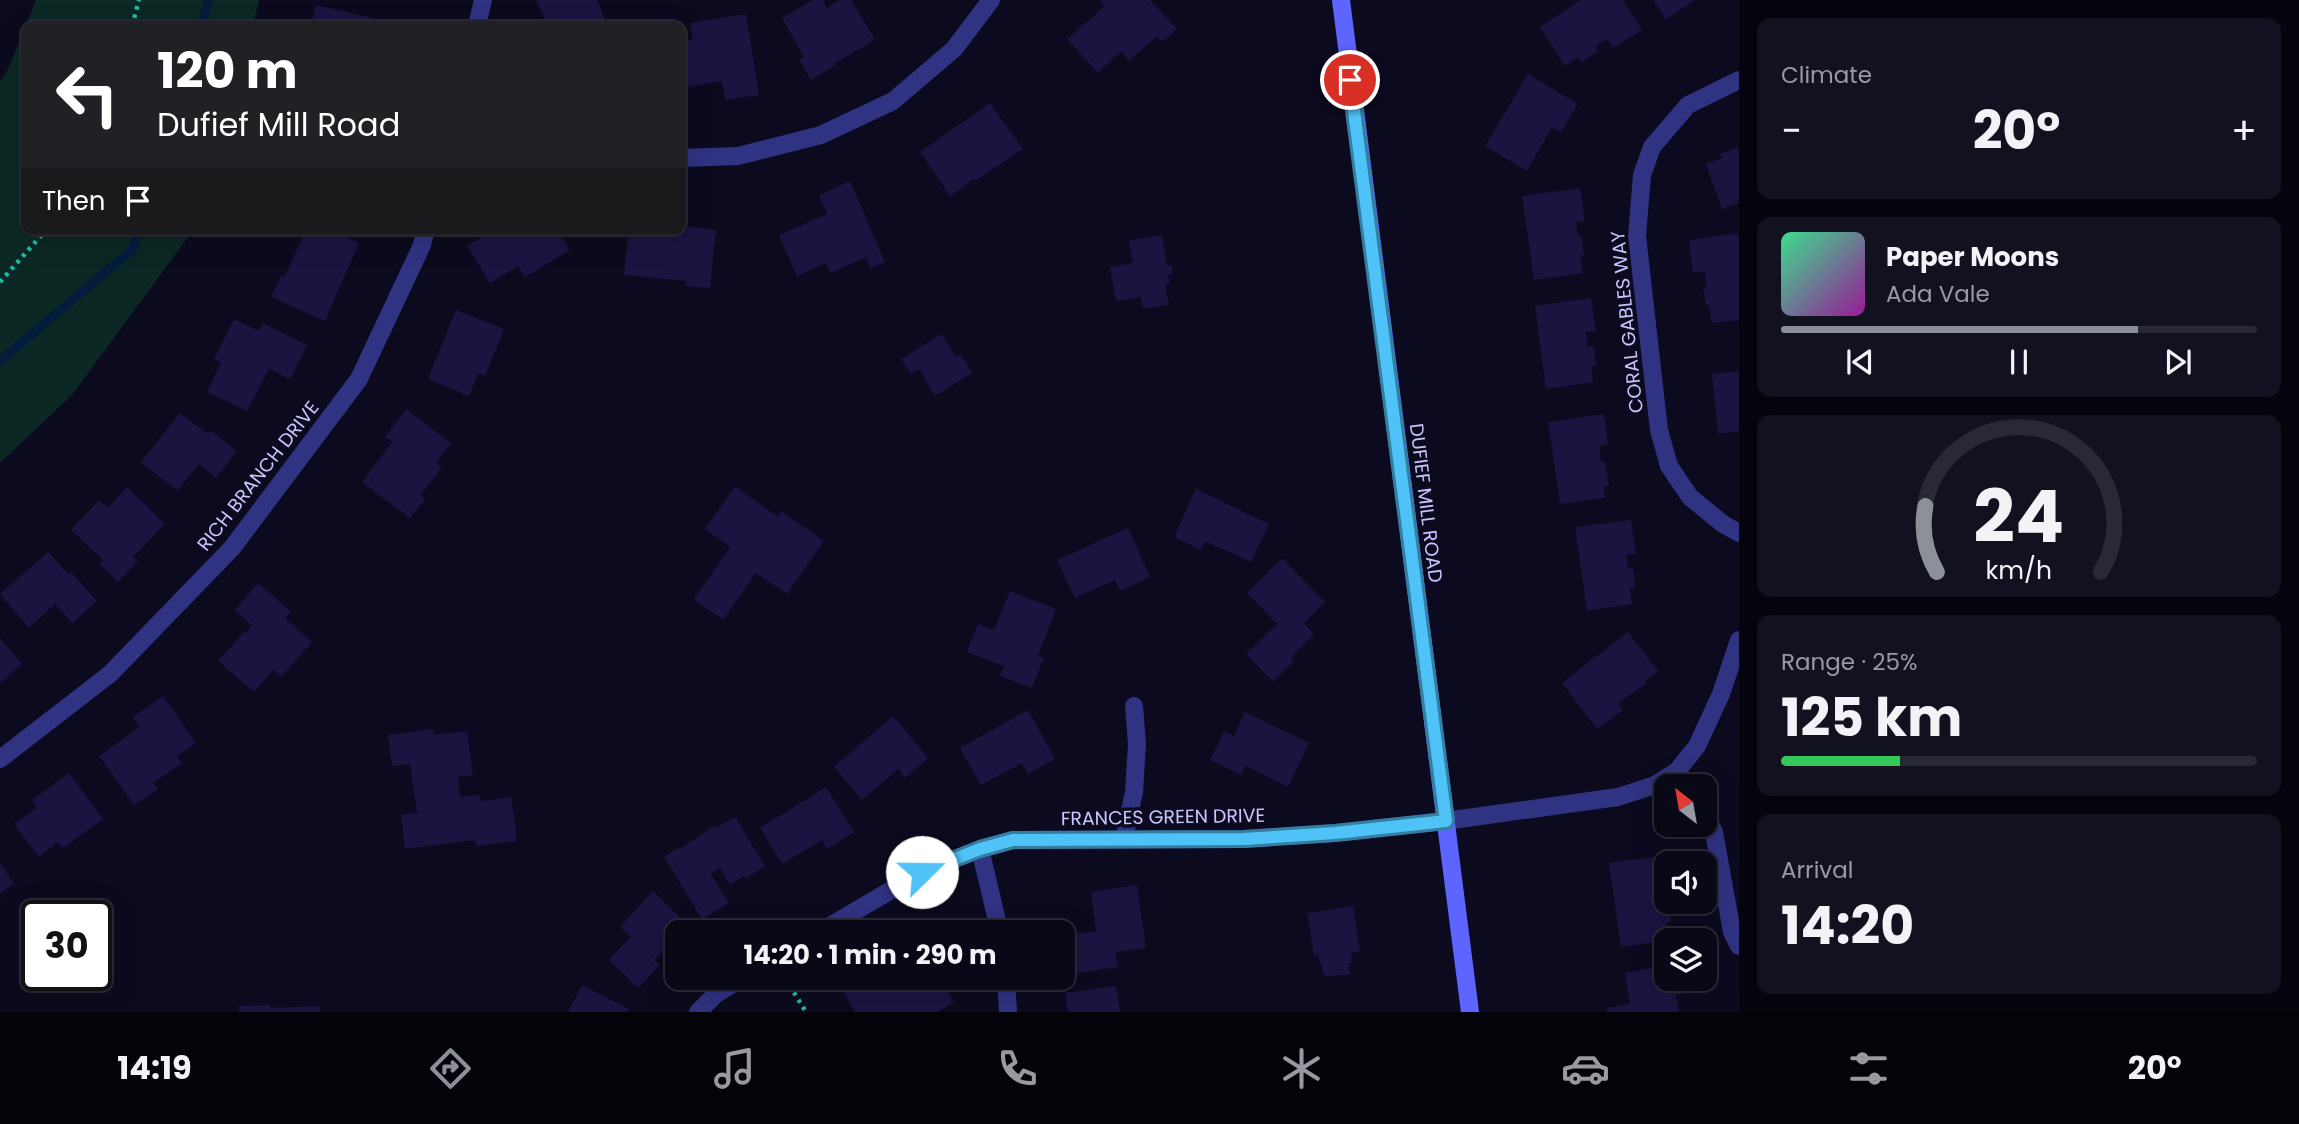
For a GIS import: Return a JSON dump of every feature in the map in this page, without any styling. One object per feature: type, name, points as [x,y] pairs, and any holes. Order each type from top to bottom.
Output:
[{"type":"main road","name":"DUFIEF MILL ROAD","points":[[1341,0],[1470,1012]]},
{"type":"street","points":[[478,21],[483,0]]},
{"type":"street","points":[[686,158],[738,156],[821,135],[893,101],[954,49],[991,0]]},
{"type":"street","name":"CORAL GABLES WAY","points":[[1739,80],[1688,105],[1652,146],[1642,175],[1637,236],[1659,430],[1669,466],[1690,497],[1723,524],[1739,533]]},
{"type":"street","name":"RICH BRANCH DRIVE","points":[[0,759],[110,674],[232,548],[359,379],[424,235]]},
{"type":"street","points":[[1684,774],[1721,694],[1739,640]]},
{"type":"street","points":[[1124,839],[1133,792],[1137,744],[1134,706]]},
{"type":"street","name":"FRANCES GREEN DRIVE","points":[[840,920],[922,872],[980,849],[1013,840],[1244,839],[1335,833],[1446,821],[1618,797],[1654,785]]},
{"type":"street","points":[[1715,837],[1732,932],[1739,946]]},
{"type":"street","points":[[980,849],[997,920]]},
{"type":"street","points":[[698,1012],[722,990]]},
{"type":"street","points":[[1007,990],[1008,1012]]},
{"type":"path","points":[[133,21],[139,0]]},
{"type":"path","points":[[0,282],[42,235]]},
{"type":"path","points":[[793,990],[806,1012]]},
{"type":"green space","points":[[36,0],[259,0],[254,21],[27,21]]},
{"type":"green space","points":[[21,37],[21,235],[190,235],[72,395],[0,463],[0,81]]},
{"type":"building","points":[[536,0],[597,0],[606,21],[546,21]]},
{"type":"building","points":[[813,0],[823,0],[827,8],[840,0],[851,0],[875,40],[811,80],[799,60],[804,57],[782,18]]},
{"type":"building","points":[[1099,0],[1150,0],[1177,29],[1162,42],[1157,36],[1129,61],[1121,51],[1098,73],[1067,39],[1105,6]]},
{"type":"building","points":[[1581,0],[1623,0],[1642,30],[1613,48],[1607,39],[1595,47],[1598,51],[1582,62],[1579,57],[1565,66],[1540,27]]},
{"type":"building","points":[[1653,0],[1695,0],[1666,19]]},
{"type":"building","points":[[316,5],[386,21],[312,21]]},
{"type":"building","points":[[746,14],[759,95],[725,100],[722,81],[686,87],[686,41],[693,40],[690,23]]},
{"type":"building","points":[[1528,74],[1578,104],[1561,132],[1552,127],[1527,171],[1485,146]]},
{"type":"building","points":[[990,103],[1023,149],[950,196],[920,152]]},
{"type":"building","points":[[1739,147],[1739,203],[1722,209],[1706,164],[1722,158],[1720,154]]},
{"type":"building","points":[[850,181],[885,262],[870,268],[866,257],[831,273],[826,263],[797,276],[779,235],[827,214],[819,195]]},
{"type":"building","points":[[1580,188],[1585,221],[1576,222],[1584,255],[1580,255],[1583,273],[1534,280],[1522,196]]},
{"type":"building","points":[[686,227],[716,230],[710,288],[686,286],[686,281],[624,275],[628,235],[686,235]]},
{"type":"building","points":[[1739,233],[1739,320],[1712,323],[1703,287],[1707,287],[1705,272],[1693,273],[1689,240]]},
{"type":"building","points":[[303,235],[342,235],[359,243],[325,321],[271,297],[281,276],[285,277]]},
{"type":"building","points":[[485,235],[561,235],[570,250],[525,277],[518,266],[490,283],[467,246]]},
{"type":"building","points":[[1162,235],[1167,266],[1172,265],[1173,274],[1168,275],[1170,284],[1165,285],[1169,305],[1143,309],[1141,297],[1116,301],[1110,267],[1133,263],[1129,240]]},
{"type":"building","points":[[1591,298],[1596,331],[1586,332],[1588,347],[1594,346],[1596,365],[1591,366],[1593,382],[1546,389],[1535,306]]},
{"type":"building","points":[[456,310],[504,329],[485,376],[478,373],[469,396],[428,379]]},
{"type":"building","points":[[234,319],[259,331],[263,323],[307,345],[290,379],[269,369],[247,411],[207,392],[221,363],[214,359]]},
{"type":"building","points":[[942,334],[956,357],[961,354],[972,373],[935,396],[919,369],[911,374],[901,359]]},
{"type":"building","points":[[1739,371],[1739,431],[1718,434],[1712,374]]},
{"type":"building","points":[[406,409],[451,443],[436,463],[442,467],[421,495],[425,499],[410,518],[362,482],[392,442],[385,437]]},
{"type":"building","points":[[180,413],[208,434],[210,430],[237,451],[216,478],[199,464],[177,491],[141,462]]},
{"type":"building","points":[[1604,414],[1608,444],[1599,446],[1601,462],[1605,461],[1609,486],[1604,487],[1605,498],[1560,504],[1548,422]]},
{"type":"building","points":[[735,486],[778,517],[781,511],[824,541],[787,594],[756,573],[723,620],[694,599],[730,547],[705,529]]},
{"type":"building","points":[[127,487],[165,524],[133,557],[138,561],[118,582],[100,564],[103,560],[71,530],[99,500],[108,508]]},
{"type":"building","points":[[1196,489],[1269,524],[1251,562],[1205,541],[1201,550],[1174,537]]},
{"type":"building","points":[[1631,520],[1636,554],[1626,555],[1628,568],[1633,568],[1635,587],[1630,588],[1632,604],[1587,611],[1575,527]]},
{"type":"building","points":[[1128,528],[1150,577],[1120,591],[1115,580],[1075,598],[1057,560]]},
{"type":"building","points":[[48,552],[69,575],[71,572],[97,601],[72,623],[55,604],[29,628],[0,594]]},
{"type":"building","points":[[1282,558],[1325,602],[1304,623],[1314,634],[1291,657],[1294,661],[1273,682],[1246,654],[1277,624],[1247,593]]},
{"type":"building","points":[[258,583],[291,612],[285,618],[312,642],[281,677],[273,670],[254,692],[218,661],[252,626],[235,610]]},
{"type":"building","points":[[1010,591],[1056,609],[1038,656],[1044,658],[1032,688],[1000,676],[1004,666],[967,652],[978,624],[994,630]]},
{"type":"building","points":[[1628,632],[1658,671],[1645,681],[1647,683],[1618,703],[1623,710],[1597,729],[1562,683]]},
{"type":"building","points":[[0,638],[22,664],[0,683]]},
{"type":"building","points":[[163,696],[196,743],[177,756],[182,763],[153,783],[158,789],[134,805],[99,756],[140,727],[133,717]]},
{"type":"building","points":[[1028,710],[1055,759],[1028,774],[1022,763],[981,785],[960,748]]},
{"type":"building","points":[[1245,712],[1309,743],[1288,787],[1246,766],[1241,775],[1210,760],[1224,731],[1234,736]]},
{"type":"building","points":[[893,716],[928,758],[905,778],[898,769],[862,800],[834,767]]},
{"type":"building","points":[[433,729],[434,735],[467,731],[473,775],[458,777],[460,797],[479,795],[480,801],[511,797],[517,841],[476,846],[475,840],[405,849],[401,815],[417,813],[410,764],[392,766],[388,735]]},
{"type":"building","points":[[69,773],[103,819],[63,848],[58,842],[39,857],[14,824],[37,808],[32,800]]},
{"type":"building","points":[[826,787],[854,832],[827,849],[822,840],[782,864],[760,828]]},
{"type":"building","points":[[735,817],[765,866],[730,885],[720,868],[711,874],[729,903],[702,919],[664,857],[715,825],[716,828]]},
{"type":"building","points":[[1654,857],[1654,914],[1670,914],[1671,922],[1666,923],[1667,928],[1654,928],[1654,942],[1621,947],[1609,863]]},
{"type":"building","points":[[0,863],[14,884],[0,893]]},
{"type":"building","points":[[1137,885],[1146,948],[1115,952],[1118,967],[1075,974],[1075,934],[1096,931],[1091,892]]},
{"type":"building","points":[[653,891],[683,920],[665,920],[665,949],[654,960],[660,965],[638,988],[609,960],[631,937],[620,927]]},
{"type":"building","points":[[1353,906],[1360,952],[1351,953],[1350,974],[1325,977],[1318,955],[1314,955],[1307,913]]},
{"type":"building","points":[[1654,968],[1654,991],[1686,991],[1676,995],[1679,1012],[1607,1012],[1607,1008],[1630,1004],[1625,973]]},
{"type":"building","points":[[582,985],[629,1009],[628,1012],[568,1012]]},
{"type":"building","points":[[1116,986],[1120,1012],[1068,1012],[1065,993]]},
{"type":"building","points":[[842,990],[947,990],[954,1002],[938,1012],[855,1012]]},
{"type":"building","points":[[270,1005],[270,1008],[320,1006],[320,1012],[239,1012],[239,1006]]},
{"type":"waterway","points":[[203,21],[208,0]]},
{"type":"waterway","points":[[0,361],[133,249],[138,235]]},
{"type":"route","points":[[922,872],[980,849],[1013,840],[1244,839],[1335,833],[1446,821],[1350,80]]}]
